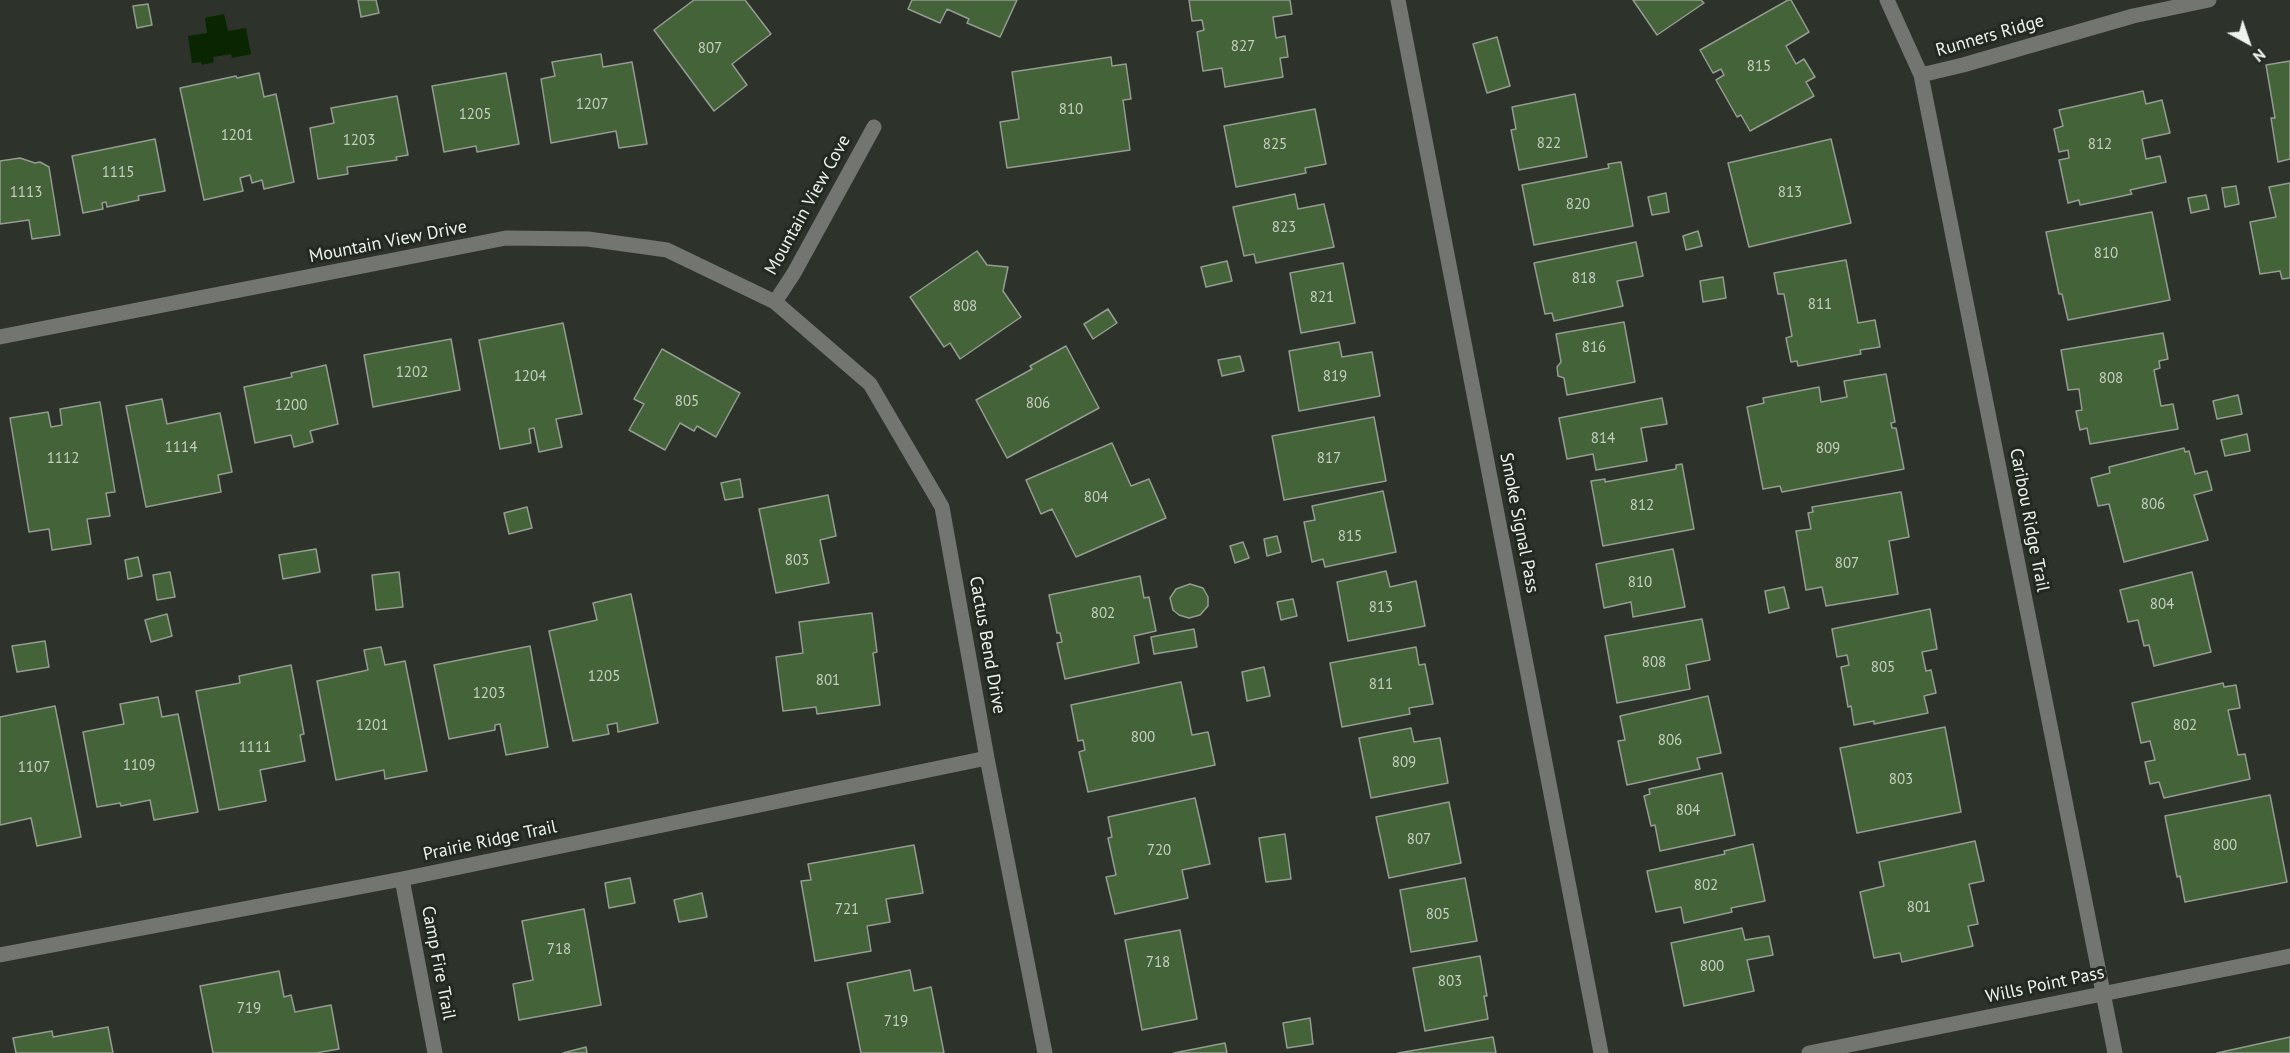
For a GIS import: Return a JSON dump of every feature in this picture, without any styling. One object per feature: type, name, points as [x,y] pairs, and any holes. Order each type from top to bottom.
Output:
[{"type":"street","name":"Smoke Signal Pass","points":[[1398,0],[1601,1053]]},
{"type":"street","name":"Caribou Ridge Trail","points":[[1887,0],[1921,75],[2115,1053]]},
{"type":"street","name":"Runners Ridge","points":[[1921,75],[2133,16],[2209,0]]},
{"type":"street","name":"Mountain View Cove","points":[[775,302],[794,273],[874,127]]},
{"type":"street","name":"Mountain View Drive","points":[[0,338],[506,238],[588,239],[667,250],[775,302]]},
{"type":"street","name":"Cactus Bend Drive","points":[[775,302],[870,384],[942,507],[987,758],[1045,1053]]},
{"type":"street","name":"Prairie Ridge Trail","points":[[0,955],[402,879],[987,758]]},
{"type":"street","name":"Camp Fire Trail","points":[[402,879],[435,1053]]},
{"type":"street","name":"Wills Point Pass","points":[[1809,1053],[2290,956]]},
{"type":"shaded area","points":[[224,14],[228,31],[246,28],[251,54],[232,58],[231,54],[213,57],[214,62],[202,65],[201,62],[192,63],[188,36],[207,33],[205,18]]},
{"type":"building","points":[[358,0],[376,0],[379,13],[361,17]]},
{"type":"building","points":[[694,0],[745,0],[771,34],[732,64],[747,85],[714,111],[654,30]]},
{"type":"building","points":[[912,0],[1017,0],[1000,37],[967,23],[969,19],[947,9],[940,23],[908,9]]},
{"type":"building","points":[[1189,0],[1290,0],[1292,14],[1273,17],[1276,38],[1285,36],[1288,57],[1280,58],[1283,77],[1225,87],[1222,68],[1203,71],[1197,32],[1204,30],[1202,20],[1192,21]]},
{"type":"building","points":[[1633,0],[1701,0],[1704,3],[1657,35]]},
{"type":"building","points":[[1791,0],[1809,32],[1786,46],[1796,64],[1804,59],[1815,77],[1806,82],[1814,96],[1750,131],[1741,115],[1737,117],[1716,80],[1724,75],[1721,69],[1713,73],[1700,50]]},
{"type":"building","points":[[148,4],[152,25],[137,28],[133,6]]},
{"type":"building","points":[[1497,37],[1510,86],[1487,93],[1473,44]]},
{"type":"building","points":[[601,54],[603,67],[632,62],[647,144],[619,148],[616,131],[551,143],[541,79],[555,76],[552,62]]},
{"type":"building","points":[[1111,57],[1112,66],[1126,64],[1131,99],[1123,100],[1130,150],[1007,168],[1000,122],[1019,119],[1012,72]]},
{"type":"building","points":[[2290,61],[2290,159],[2278,162],[2271,118],[2275,118],[2266,65]]},
{"type":"building","points":[[259,73],[264,97],[276,94],[294,182],[264,189],[262,180],[252,183],[250,175],[240,178],[243,191],[204,200],[180,88]]},
{"type":"building","points":[[506,73],[519,144],[477,152],[476,146],[444,152],[432,86]]},
{"type":"building","points":[[2143,91],[2146,104],[2162,100],[2170,133],[2142,139],[2146,159],[2160,156],[2166,182],[2130,190],[2132,194],[2080,205],[2079,200],[2068,203],[2059,160],[2069,158],[2068,150],[2059,152],[2054,129],[2063,126],[2059,110]]},
{"type":"building","points":[[1575,94],[1587,157],[1519,170],[1511,130],[1516,129],[1512,107]]},
{"type":"building","points":[[397,96],[408,155],[396,157],[397,160],[347,167],[348,174],[318,179],[310,128],[334,123],[331,108]]},
{"type":"building","points":[[1315,109],[1326,164],[1305,168],[1306,173],[1236,187],[1224,126]]},
{"type":"building","points":[[155,139],[165,191],[138,196],[139,200],[107,207],[106,202],[102,203],[103,209],[83,213],[72,156]]},
{"type":"building","points":[[1831,139],[1851,223],[1749,247],[1728,163]]},
{"type":"building","points":[[20,158],[35,163],[40,162],[49,167],[60,235],[32,239],[29,220],[0,224],[0,161]]},
{"type":"building","points":[[1621,162],[1633,226],[1534,245],[1522,185],[1609,168],[1608,164]]},
{"type":"building","points":[[2290,183],[2290,278],[2282,279],[2280,271],[2260,274],[2250,222],[2276,217],[2269,187]]},
{"type":"building","points":[[2236,186],[2239,204],[2225,207],[2222,188]]},
{"type":"building","points":[[1666,193],[1669,212],[1652,215],[1648,197]]},
{"type":"building","points":[[1295,194],[1298,209],[1324,204],[1334,247],[1256,263],[1254,254],[1244,256],[1233,207]]},
{"type":"building","points":[[2206,195],[2209,209],[2191,213],[2188,198]]},
{"type":"building","points":[[2152,212],[2170,300],[2068,320],[2062,294],[2059,294],[2046,232]]},
{"type":"building","points":[[1698,231],[1702,246],[1686,250],[1683,236]]},
{"type":"building","points":[[1636,242],[1643,276],[1617,281],[1623,306],[1554,321],[1552,313],[1545,314],[1534,263]]},
{"type":"building","points":[[977,251],[987,265],[1008,267],[1003,291],[1021,317],[960,359],[950,343],[944,347],[910,297]]},
{"type":"building","points":[[1846,260],[1858,323],[1875,320],[1880,347],[1860,350],[1861,354],[1798,366],[1797,361],[1791,362],[1786,338],[1792,336],[1784,294],[1778,294],[1774,273]]},
{"type":"building","points":[[1227,261],[1232,281],[1206,287],[1201,267]]},
{"type":"building","points":[[1343,263],[1355,323],[1301,333],[1290,273]]},
{"type":"building","points":[[1723,277],[1726,298],[1703,302],[1700,281]]},
{"type":"building","points":[[1108,309],[1117,323],[1093,339],[1084,324]]},
{"type":"building","points":[[1624,322],[1635,382],[1567,395],[1564,378],[1558,376],[1557,367],[1561,362],[1556,334]]},
{"type":"building","points":[[563,323],[582,414],[556,419],[562,447],[539,452],[534,428],[529,429],[531,443],[500,449],[479,340]]},
{"type":"building","points":[[2163,333],[2168,359],[2159,361],[2160,368],[2154,370],[2161,406],[2173,404],[2178,429],[2090,444],[2087,428],[2080,430],[2076,411],[2082,410],[2079,389],[2068,390],[2061,350]]},
{"type":"building","points":[[451,339],[460,390],[373,407],[364,355]]},
{"type":"building","points":[[1339,342],[1342,357],[1372,352],[1380,396],[1299,411],[1289,351]]},
{"type":"building","points":[[1066,346],[1099,408],[1007,458],[976,400],[1032,369],[1030,366]]},
{"type":"building","points":[[662,349],[740,393],[716,437],[697,426],[694,431],[680,423],[665,450],[629,430],[644,404],[634,399]]},
{"type":"building","points":[[1240,356],[1244,371],[1222,376],[1218,360]]},
{"type":"building","points":[[326,365],[338,424],[310,431],[313,442],[294,447],[291,435],[255,443],[244,387],[292,377],[291,373]]},
{"type":"building","points":[[1886,374],[1895,422],[1891,423],[1892,428],[1896,428],[1904,469],[1782,492],[1780,486],[1763,489],[1747,407],[1764,403],[1763,398],[1819,387],[1821,402],[1847,397],[1844,381]]},
{"type":"building","points":[[2238,395],[2242,414],[2217,419],[2213,401]]},
{"type":"building","points":[[1662,398],[1667,424],[1641,428],[1647,461],[1596,470],[1593,454],[1567,459],[1559,418]]},
{"type":"building","points":[[162,399],[167,424],[220,413],[232,472],[218,475],[221,492],[146,507],[126,406]]},
{"type":"building","points":[[100,402],[115,492],[106,493],[110,516],[87,519],[91,544],[52,550],[49,529],[29,532],[10,418],[48,412],[51,427],[62,425],[60,409]]},
{"type":"building","points":[[1374,417],[1386,481],[1284,500],[1272,436]]},
{"type":"building","points":[[2247,434],[2250,451],[2225,456],[2221,440]]},
{"type":"building","points":[[1112,443],[1131,486],[1149,479],[1166,518],[1076,557],[1052,509],[1041,514],[1026,480]]},
{"type":"building","points":[[2184,448],[2185,452],[2189,451],[2195,474],[2207,471],[2212,490],[2194,495],[2208,540],[2124,562],[2109,504],[2098,506],[2091,478],[2110,473],[2109,467]]},
{"type":"building","points":[[1682,464],[1694,529],[1603,546],[1591,481],[1605,479],[1605,482],[1676,469],[1676,465]]},
{"type":"building","points":[[740,479],[743,497],[725,500],[721,483]]},
{"type":"building","points":[[1383,491],[1396,552],[1325,567],[1323,559],[1312,562],[1304,522],[1315,520],[1312,506]]},
{"type":"building","points":[[1901,492],[1909,537],[1889,541],[1898,594],[1826,606],[1822,587],[1806,590],[1796,531],[1811,529],[1808,513],[1813,512],[1812,507]]},
{"type":"building","points":[[828,495],[836,536],[820,540],[829,583],[776,593],[759,509]]},
{"type":"building","points":[[527,507],[532,528],[509,534],[504,513]]},
{"type":"building","points":[[1277,536],[1281,552],[1267,556],[1264,539]]},
{"type":"building","points":[[1243,542],[1249,558],[1235,563],[1230,546]]},
{"type":"building","points":[[316,549],[320,572],[283,579],[279,555]]},
{"type":"building","points":[[1673,549],[1685,607],[1633,617],[1631,602],[1604,608],[1596,564]]},
{"type":"building","points":[[138,557],[142,576],[128,579],[125,560]]},
{"type":"building","points":[[1386,571],[1390,587],[1416,581],[1425,626],[1348,641],[1337,582]]},
{"type":"building","points":[[170,572],[175,597],[157,600],[153,575]]},
{"type":"building","points":[[399,572],[403,607],[376,610],[372,575]]},
{"type":"building","points":[[2192,572],[2211,652],[2154,666],[2149,645],[2144,646],[2138,620],[2128,622],[2120,590]]},
{"type":"building","points":[[1140,576],[1144,598],[1149,597],[1156,631],[1134,636],[1139,663],[1065,679],[1057,643],[1062,642],[1060,633],[1057,633],[1049,595]]},
{"type":"building","points":[[1190,584],[1203,588],[1208,597],[1208,606],[1200,615],[1189,618],[1173,610],[1170,598],[1176,589]]},
{"type":"building","points":[[1784,587],[1789,608],[1769,613],[1765,591]]},
{"type":"building","points":[[631,594],[658,723],[618,732],[617,723],[607,725],[609,734],[573,741],[549,631],[597,620],[593,603]]},
{"type":"building","points":[[1293,599],[1297,616],[1281,620],[1277,602]]},
{"type":"building","points":[[1930,609],[1937,649],[1922,652],[1926,671],[1931,670],[1936,693],[1924,696],[1928,713],[1874,724],[1874,721],[1854,725],[1851,706],[1848,707],[1841,667],[1849,665],[1847,655],[1837,657],[1832,629]]},
{"type":"building","points":[[872,613],[877,652],[873,653],[880,705],[817,714],[816,707],[783,711],[776,657],[803,653],[799,622]]},
{"type":"building","points":[[167,614],[172,636],[151,642],[145,620]]},
{"type":"building","points":[[1702,619],[1710,660],[1686,665],[1690,689],[1617,703],[1605,636]]},
{"type":"building","points":[[1194,629],[1197,647],[1154,654],[1151,637]]},
{"type":"building","points":[[45,641],[49,667],[17,672],[12,646]]},
{"type":"building","points":[[530,646],[548,747],[506,755],[500,724],[495,725],[495,730],[449,739],[434,665]]},
{"type":"building","points":[[381,647],[385,665],[405,661],[427,771],[385,779],[384,770],[336,780],[317,681],[368,670],[364,650]]},
{"type":"building","points":[[1416,647],[1419,665],[1425,664],[1433,704],[1409,708],[1410,714],[1342,727],[1330,663]]},
{"type":"building","points":[[291,665],[304,734],[300,735],[305,761],[260,770],[266,801],[219,810],[196,691],[240,683],[239,676]]},
{"type":"building","points":[[1264,667],[1270,696],[1247,701],[1242,672]]},
{"type":"building","points":[[1181,682],[1192,735],[1208,732],[1215,765],[1088,792],[1079,752],[1085,750],[1083,740],[1078,741],[1071,705]]},
{"type":"building","points":[[2223,683],[2224,687],[2236,685],[2240,708],[2228,710],[2238,755],[2245,754],[2250,779],[2164,798],[2159,782],[2150,784],[2145,762],[2155,760],[2150,741],[2141,743],[2132,703]]},
{"type":"building","points":[[1708,696],[1721,753],[1697,758],[1700,769],[1627,785],[1618,741],[1625,740],[1620,716]]},
{"type":"building","points":[[158,697],[162,717],[178,714],[198,812],[154,820],[150,800],[121,806],[120,803],[97,807],[83,732],[124,724],[120,704]]},
{"type":"building","points":[[55,706],[81,837],[37,846],[31,818],[0,825],[0,717]]},
{"type":"building","points":[[1945,727],[1961,812],[1857,833],[1840,748]]},
{"type":"building","points":[[1411,728],[1414,742],[1440,738],[1448,783],[1371,798],[1359,738]]},
{"type":"building","points":[[1722,773],[1735,835],[1660,851],[1655,825],[1651,826],[1644,796],[1650,794],[1649,789]]},
{"type":"building","points":[[2270,795],[2287,882],[2185,902],[2180,876],[2177,877],[2165,816]]},
{"type":"building","points":[[1195,798],[1210,864],[1182,870],[1188,898],[1115,914],[1106,877],[1116,875],[1108,838],[1112,837],[1108,817]]},
{"type":"building","points":[[1449,802],[1461,863],[1389,878],[1376,817]]},
{"type":"building","points":[[1285,834],[1291,879],[1266,882],[1259,838]]},
{"type":"building","points":[[1975,841],[1984,881],[1969,884],[1978,924],[1968,926],[1973,946],[1902,962],[1900,953],[1874,958],[1860,892],[1884,886],[1879,862]]},
{"type":"building","points":[[1753,844],[1765,901],[1731,908],[1732,912],[1684,923],[1681,907],[1656,912],[1647,871],[1725,854],[1724,851]]},
{"type":"building","points":[[914,845],[923,893],[886,899],[890,922],[867,926],[871,951],[815,961],[801,881],[811,880],[808,864]]},
{"type":"building","points":[[630,878],[635,903],[609,908],[605,883]]},
{"type":"building","points":[[1465,878],[1477,941],[1411,952],[1400,890]]},
{"type":"building","points":[[702,893],[707,917],[679,922],[674,900]]},
{"type":"building","points":[[584,909],[601,1005],[519,1020],[513,984],[533,980],[522,921]]},
{"type":"building","points":[[1742,928],[1745,940],[1769,936],[1773,955],[1747,960],[1754,991],[1684,1006],[1671,943]]},
{"type":"building","points":[[1180,930],[1197,1019],[1142,1030],[1125,940]]},
{"type":"building","points":[[1480,956],[1487,996],[1484,996],[1488,1019],[1425,1031],[1413,968]]},
{"type":"building","points":[[910,970],[914,991],[931,987],[944,1053],[861,1053],[847,983]]},
{"type":"building","points":[[279,971],[284,997],[291,995],[295,1012],[331,1005],[339,1049],[316,1053],[213,1053],[200,986]]},
{"type":"building","points":[[1310,1018],[1313,1044],[1287,1048],[1283,1023]]},
{"type":"building","points":[[108,1027],[113,1053],[16,1053],[13,1038],[52,1031],[53,1037]]},
{"type":"building","points":[[1493,1037],[1496,1053],[1398,1053]]},
{"type":"building","points":[[2290,1037],[2290,1053],[2217,1053]]},
{"type":"building","points":[[1225,1043],[1227,1053],[1174,1053]]},
{"type":"building","points":[[586,1047],[587,1053],[563,1053]]}]
